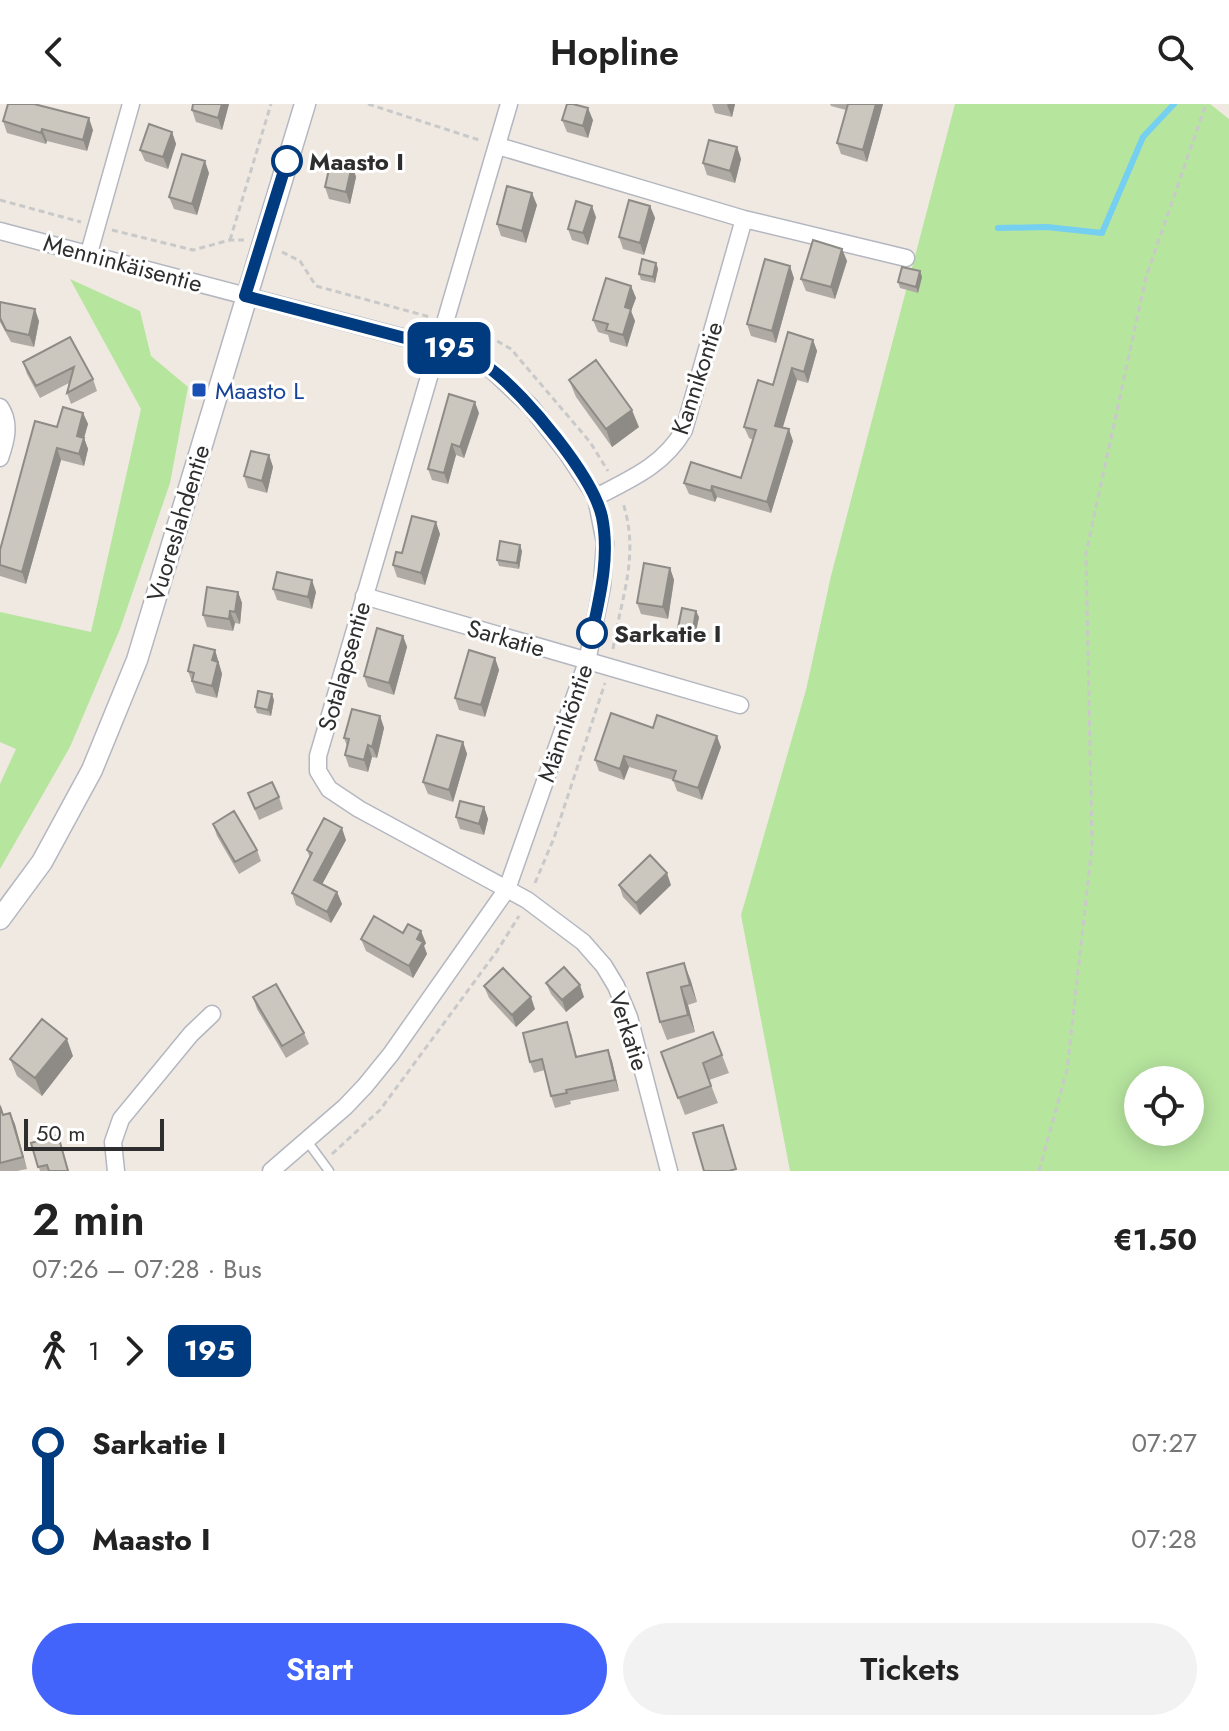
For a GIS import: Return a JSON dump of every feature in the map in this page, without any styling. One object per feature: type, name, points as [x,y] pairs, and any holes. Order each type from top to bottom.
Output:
[{"type":"street","points":[[89,253],[131,104]]},
{"type":"street","name":"Vuoreslahdentie","points":[[0,919],[42,862],[92,770],[137,660],[305,104]]},
{"type":"street","name":"Sotalapsentie","points":[[507,889],[359,809],[329,789],[318,771],[318,756],[509,104]]},
{"type":"street","points":[[498,146],[744,219],[906,258]]},
{"type":"street","name":"Kannikontie","points":[[596,497],[663,459],[684,430],[744,219]]},
{"type":"street","name":"Menninkäisentie","points":[[0,231],[245,296]]},
{"type":"street","name":"Männiköntie","points":[[245,296],[438,345],[466,354],[493,371],[531,407],[596,497],[605,543],[602,586],[587,662],[507,889],[365,1086],[307,1140]]},
{"type":"street","points":[[0,407],[4,412],[7,436],[0,458]]},
{"type":"street","name":"Sarkatie","points":[[364,596],[740,705]]},
{"type":"street","name":"Verkatie","points":[[507,889],[527,900],[583,942],[604,966],[616,986],[629,1017],[669,1171]]},
{"type":"street","points":[[116,1171],[113,1142],[121,1119],[191,1034],[212,1014]]},
{"type":"street","points":[[271,1171],[307,1140]]},
{"type":"lane","points":[[307,1140],[326,1167]]},
{"type":"path","points":[[230,240],[271,104]]},
{"type":"path","points":[[368,104],[498,146]]},
{"type":"path","points":[[1039,1171],[1067,1070],[1092,846],[1086,553],[1146,277],[1206,104]]},
{"type":"path","points":[[0,200],[193,250],[241,239],[300,261],[316,286],[475,328],[511,349],[590,442],[617,486],[628,520],[631,553],[610,667],[554,838],[527,900],[497,951],[380,1110],[326,1167]]},
{"type":"green space","points":[[955,104],[1210,104],[1229,119],[1229,1171],[790,1171],[741,915],[806,690],[831,576]]},
{"type":"green space","points":[[70,279],[140,311],[151,356],[188,387],[170,483],[120,629],[70,747],[0,869],[0,784],[16,749],[0,742],[0,612],[91,632],[141,409]]},
{"type":"building","points":[[8,104],[34,104],[89,118],[83,140],[42,129],[41,133],[3,121]]},
{"type":"building","points":[[193,104],[222,104],[218,118],[192,110]]},
{"type":"building","points":[[567,104],[588,108],[583,126],[562,120]]},
{"type":"building","points":[[848,104],[876,104],[863,150],[837,143]]},
{"type":"building","points":[[149,124],[172,132],[163,157],[140,150]]},
{"type":"building","points":[[709,140],[737,147],[730,171],[703,163]]},
{"type":"building","points":[[182,154],[205,161],[192,204],[169,197]]},
{"type":"building","points":[[331,160],[352,165],[346,192],[325,187]]},
{"type":"building","points":[[507,186],[532,193],[522,231],[497,224]]},
{"type":"building","points":[[629,200],[650,206],[640,243],[619,237]]},
{"type":"building","points":[[576,201],[592,206],[583,233],[568,229]]},
{"type":"building","points":[[813,240],[842,249],[831,287],[801,279]]},
{"type":"building","points":[[642,259],[656,263],[653,277],[639,274]]},
{"type":"building","points":[[765,259],[790,266],[772,331],[747,324]]},
{"type":"building","points":[[902,267],[920,271],[916,287],[898,282]]},
{"type":"building","points":[[606,278],[631,286],[625,307],[631,309],[623,335],[606,330],[608,324],[593,320]]},
{"type":"building","points":[[0,302],[35,309],[29,335],[6,330],[0,318]]},
{"type":"building","points":[[788,332],[813,340],[804,372],[792,368],[775,426],[789,429],[767,502],[712,486],[711,491],[684,483],[691,462],[741,478],[756,430],[744,427],[758,380],[773,385]]},
{"type":"building","points":[[70,337],[93,379],[67,393],[74,367],[36,386],[23,362]]},
{"type":"building","points":[[596,360],[632,410],[606,429],[569,380]]},
{"type":"building","points":[[449,394],[475,402],[460,447],[452,444],[444,473],[428,469]]},
{"type":"building","points":[[63,407],[83,413],[77,436],[84,438],[79,454],[57,448],[22,572],[0,565],[0,550],[35,421],[57,427]]},
{"type":"building","points":[[251,451],[269,455],[262,481],[244,476]]},
{"type":"building","points":[[412,516],[436,522],[421,573],[393,565],[396,552],[402,553]]},
{"type":"building","points":[[500,541],[520,545],[517,563],[497,560]]},
{"type":"building","points":[[644,563],[670,568],[663,607],[637,603]]},
{"type":"building","points":[[277,572],[312,580],[308,597],[273,589]]},
{"type":"building","points":[[207,587],[238,592],[235,612],[230,611],[229,619],[203,615]]},
{"type":"building","points":[[682,608],[696,611],[692,635],[677,633]]},
{"type":"building","points":[[377,628],[403,636],[389,683],[364,676]]},
{"type":"building","points":[[194,645],[215,650],[212,660],[218,662],[212,686],[192,681],[194,673],[188,671]]},
{"type":"building","points":[[469,650],[495,658],[481,705],[455,698]]},
{"type":"building","points":[[258,691],[272,694],[268,710],[255,707]]},
{"type":"building","points":[[352,709],[380,716],[372,747],[368,745],[364,760],[345,755],[349,739],[344,738]]},
{"type":"building","points":[[611,713],[653,728],[657,715],[717,736],[698,788],[673,780],[676,771],[624,756],[620,769],[595,760]]},
{"type":"building","points":[[437,735],[463,742],[449,790],[423,782]]},
{"type":"building","points":[[272,782],[279,797],[255,809],[248,793]]},
{"type":"building","points":[[460,801],[484,807],[479,824],[456,817]]},
{"type":"building","points":[[234,811],[257,850],[235,862],[213,824]]},
{"type":"building","points":[[324,818],[342,828],[314,880],[337,892],[327,912],[292,893],[312,853],[307,850]]},
{"type":"building","points":[[650,855],[667,873],[636,903],[619,885]]},
{"type":"building","points":[[374,916],[403,933],[408,924],[421,931],[417,939],[423,942],[409,966],[361,939]]},
{"type":"building","points":[[684,963],[690,985],[681,987],[688,1015],[660,1022],[647,973]]},
{"type":"building","points":[[564,967],[580,985],[562,1000],[546,983]]},
{"type":"building","points":[[503,968],[531,997],[512,1015],[484,986]]},
{"type":"building","points":[[276,984],[304,1033],[282,1046],[253,997]]},
{"type":"building","points":[[42,1019],[67,1039],[35,1078],[10,1059]]},
{"type":"building","points":[[567,1022],[576,1057],[608,1050],[615,1080],[551,1096],[542,1059],[530,1062],[523,1033]]},
{"type":"building","points":[[713,1032],[722,1055],[703,1063],[711,1086],[678,1098],[661,1052]]},
{"type":"building","points":[[0,1106],[3,1115],[10,1113],[23,1157],[0,1163]]},
{"type":"building","points":[[723,1125],[736,1169],[704,1171],[693,1133]]},
{"type":"building","points":[[58,1135],[68,1171],[49,1171],[47,1165],[38,1167],[31,1143]]},
{"type":"waterway","points":[[998,228],[1047,227],[1102,233],[1143,137],[1174,104]]},
{"type":"bus line","name":"195","points":[[287,161],[245,296],[466,354],[493,371],[531,407],[596,497],[602,517],[605,543],[602,586],[592,633]]},
{"type":"place","name":"Maasto I","points":[[287,161]]},
{"type":"place","name":"Maasto L","points":[[199,390]]},
{"type":"place","name":"Sarkatie I","points":[[592,633]]}]
